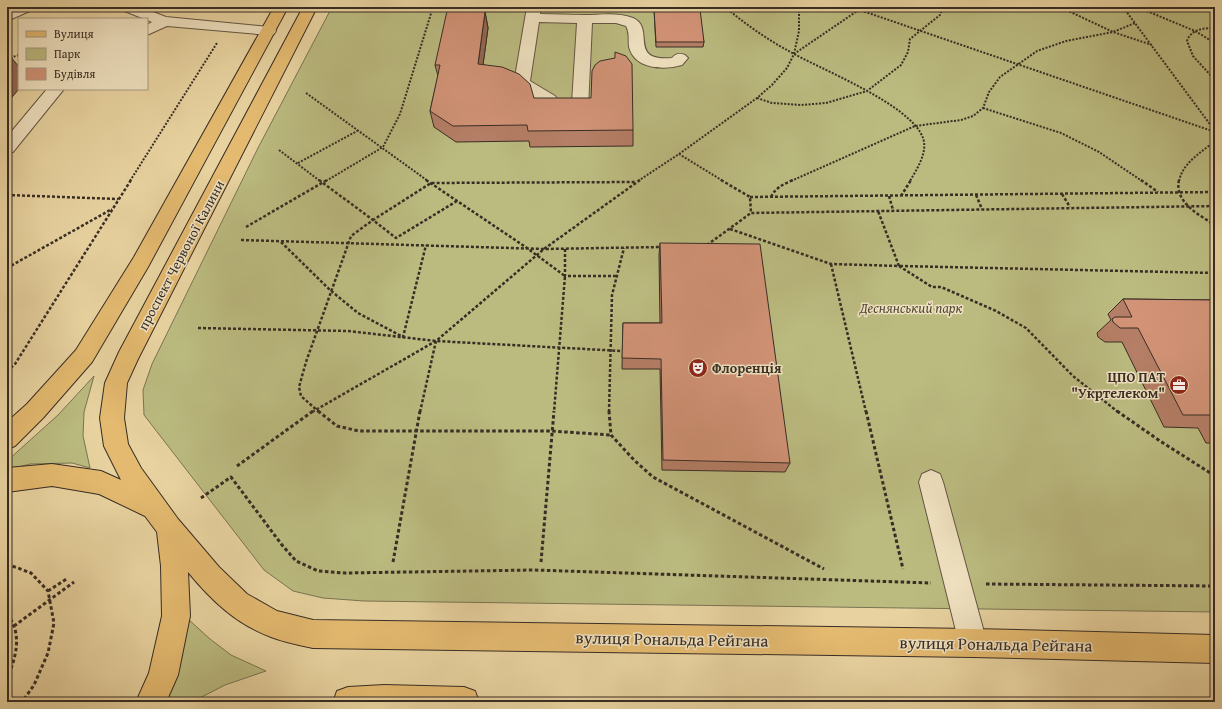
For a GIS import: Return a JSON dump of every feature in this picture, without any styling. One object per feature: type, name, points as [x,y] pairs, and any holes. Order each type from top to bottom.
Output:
[{"type":"main road","points":[[7,438],[35,411],[84,356],[141,262],[281,7]]},
{"type":"main road","name":"проспект Червоної Калини","points":[[161,518],[132,476],[116,446],[112,418],[116,383],[131,351],[310,7]]},
{"type":"main road","points":[[7,480],[52,475],[101,483],[161,518],[174,566],[176,616],[163,675],[151,702]]},
{"type":"main road","name":"вулиця Рональда Рейгана","points":[[161,518],[209,577],[237,604],[273,624],[313,634],[973,643],[1215,649]]},
{"type":"main road","points":[[348,702],[384,700],[464,702]]},
{"type":"lane","points":[[7,17],[27,7]]},
{"type":"lane","points":[[127,7],[164,21],[269,31]]},
{"type":"lane","points":[[585,19],[580,108],[555,108],[549,100],[522,83],[533,13],[585,19],[621,20],[632,24],[635,28],[638,49],[642,56],[650,61],[659,63],[677,62],[680,58]]},
{"type":"lane","points":[[148,30],[164,21]]},
{"type":"lane","points":[[7,148],[55,90]]},
{"type":"lane","points":[[931,482],[973,643]]},
{"type":"path","points":[[246,227],[383,147],[400,114],[433,7]]},
{"type":"path","points":[[725,7],[736,17],[794,54],[867,91],[906,116],[915,126],[922,138],[923,154],[901,196]]},
{"type":"path","points":[[237,466],[316,408],[436,342],[536,255],[636,182],[757,98],[772,85],[787,68],[794,54],[799,37],[801,22],[799,7]]},
{"type":"path","points":[[851,7],[1215,132]]},
{"type":"path","points":[[794,54],[863,7]]},
{"type":"path","points":[[757,98],[772,103],[802,105],[826,104],[867,91],[902,65],[908,52],[910,39],[940,16],[943,7]]},
{"type":"path","points":[[1060,7],[1113,32],[1153,45]]},
{"type":"path","points":[[1123,7],[1153,45],[1196,108],[1215,132]]},
{"type":"path","points":[[1137,7],[1195,31],[1215,43]]},
{"type":"path","points":[[771,197],[774,191],[781,185],[915,126],[961,120],[973,116],[983,108],[989,92],[1000,77],[1037,51],[1066,41],[1113,32],[1135,23]]},
{"type":"path","points":[[7,371],[15,364],[228,26]]},
{"type":"path","points":[[1215,28],[1195,31],[1190,35],[1187,41],[1188,48],[1204,69],[1215,80]]},
{"type":"path","points":[[7,59],[18,55]]},
{"type":"path","points":[[306,93],[431,183],[527,248],[565,276],[617,276]]},
{"type":"path","points":[[983,108],[1061,133],[1092,148],[1127,169],[1158,192]]},
{"type":"path","points":[[298,163],[359,130]]},
{"type":"path","points":[[1215,141],[1186,165],[1179,179],[1178,192],[1188,206],[1215,225]]},
{"type":"path","points":[[279,150],[323,181],[396,238]]},
{"type":"path","points":[[678,154],[750,197],[1215,192]]},
{"type":"path","points":[[611,435],[551,431],[359,431],[337,426],[328,420],[301,396],[299,387],[330,290],[350,236],[431,183],[636,182]]},
{"type":"path","points":[[1062,194],[1070,207]]},
{"type":"path","points":[[7,195],[118,199]]},
{"type":"path","points":[[976,195],[982,209]]},
{"type":"path","points":[[889,196],[894,210]]},
{"type":"path","points":[[750,197],[751,213]]},
{"type":"path","points":[[395,244],[396,238],[457,200]]},
{"type":"path","points":[[706,245],[751,213],[1215,206]]},
{"type":"path","points":[[7,268],[112,209]]},
{"type":"path","points":[[878,210],[899,266],[932,287],[941,287],[984,306],[1026,328],[1072,375],[1095,394],[1174,450],[1215,476]]},
{"type":"path","points":[[730,229],[831,264],[1215,273]]},
{"type":"path","points":[[241,240],[544,249],[669,247]]},
{"type":"path","points":[[281,241],[330,290],[358,313],[403,338]]},
{"type":"path","points":[[403,338],[426,245]]},
{"type":"path","points":[[624,248],[612,295],[608,404],[611,435],[634,460],[653,477],[824,569]]},
{"type":"path","points":[[541,562],[551,431],[560,348],[565,276],[565,249]]},
{"type":"path","points":[[831,264],[903,569]]},
{"type":"path","points":[[198,328],[318,329],[348,331],[436,342],[622,351]]},
{"type":"path","points":[[394,562],[422,400],[436,342]]},
{"type":"path","points":[[201,498],[231,477],[282,545],[296,561],[318,570],[345,574],[534,570],[957,584],[1215,586]]},
{"type":"path","points":[[7,564],[31,573],[48,591],[54,623],[48,653],[34,685],[22,702]]},
{"type":"path","points":[[48,591],[68,578]]},
{"type":"path","points":[[14,626],[50,598],[74,582]]},
{"type":"path","points":[[7,614],[11,617],[17,644],[13,665],[7,679]]},
{"type":"green space","name":"Деснянський парк","points":[[332,7],[1215,7],[1215,612],[364,601],[323,598],[293,591],[264,570],[144,415],[143,390],[152,364],[258,148]]},
{"type":"green space","points":[[94,376],[84,412],[83,436],[90,468],[72,463],[30,464],[7,470],[7,461],[58,415]]},
{"type":"green space","points":[[188,619],[210,639],[231,655],[266,671],[225,685],[192,702],[164,702]]},
{"type":"building","points":[[449,7],[473,7],[480,8],[485,12],[478,64],[502,67],[519,74],[530,84],[534,98],[591,98],[592,71],[595,65],[600,61],[615,58],[615,52],[626,56],[632,64],[633,130],[528,131],[527,125],[453,126],[430,111],[440,65],[435,65]]},
{"type":"building","points":[[660,7],[696,7],[696,9],[700,9],[704,42],[656,42],[654,9],[660,9]]},
{"type":"building","points":[[660,243],[760,244],[790,463],[663,460],[661,359],[622,358],[623,323],[662,323]]},
{"type":"building","name":"ЦПО ПАТ \"Укртелеком\"","points":[[1123,299],[1215,300],[1215,415],[1183,415],[1138,328],[1120,328],[1113,322],[1112,319],[1115,317],[1132,317]]},
{"type":"place","name":"Флоренція","points":[[698,368]]},
{"type":"place","name":"ЦПО ПАТ \"Укртелеком\"","points":[[1179,385]]}]
